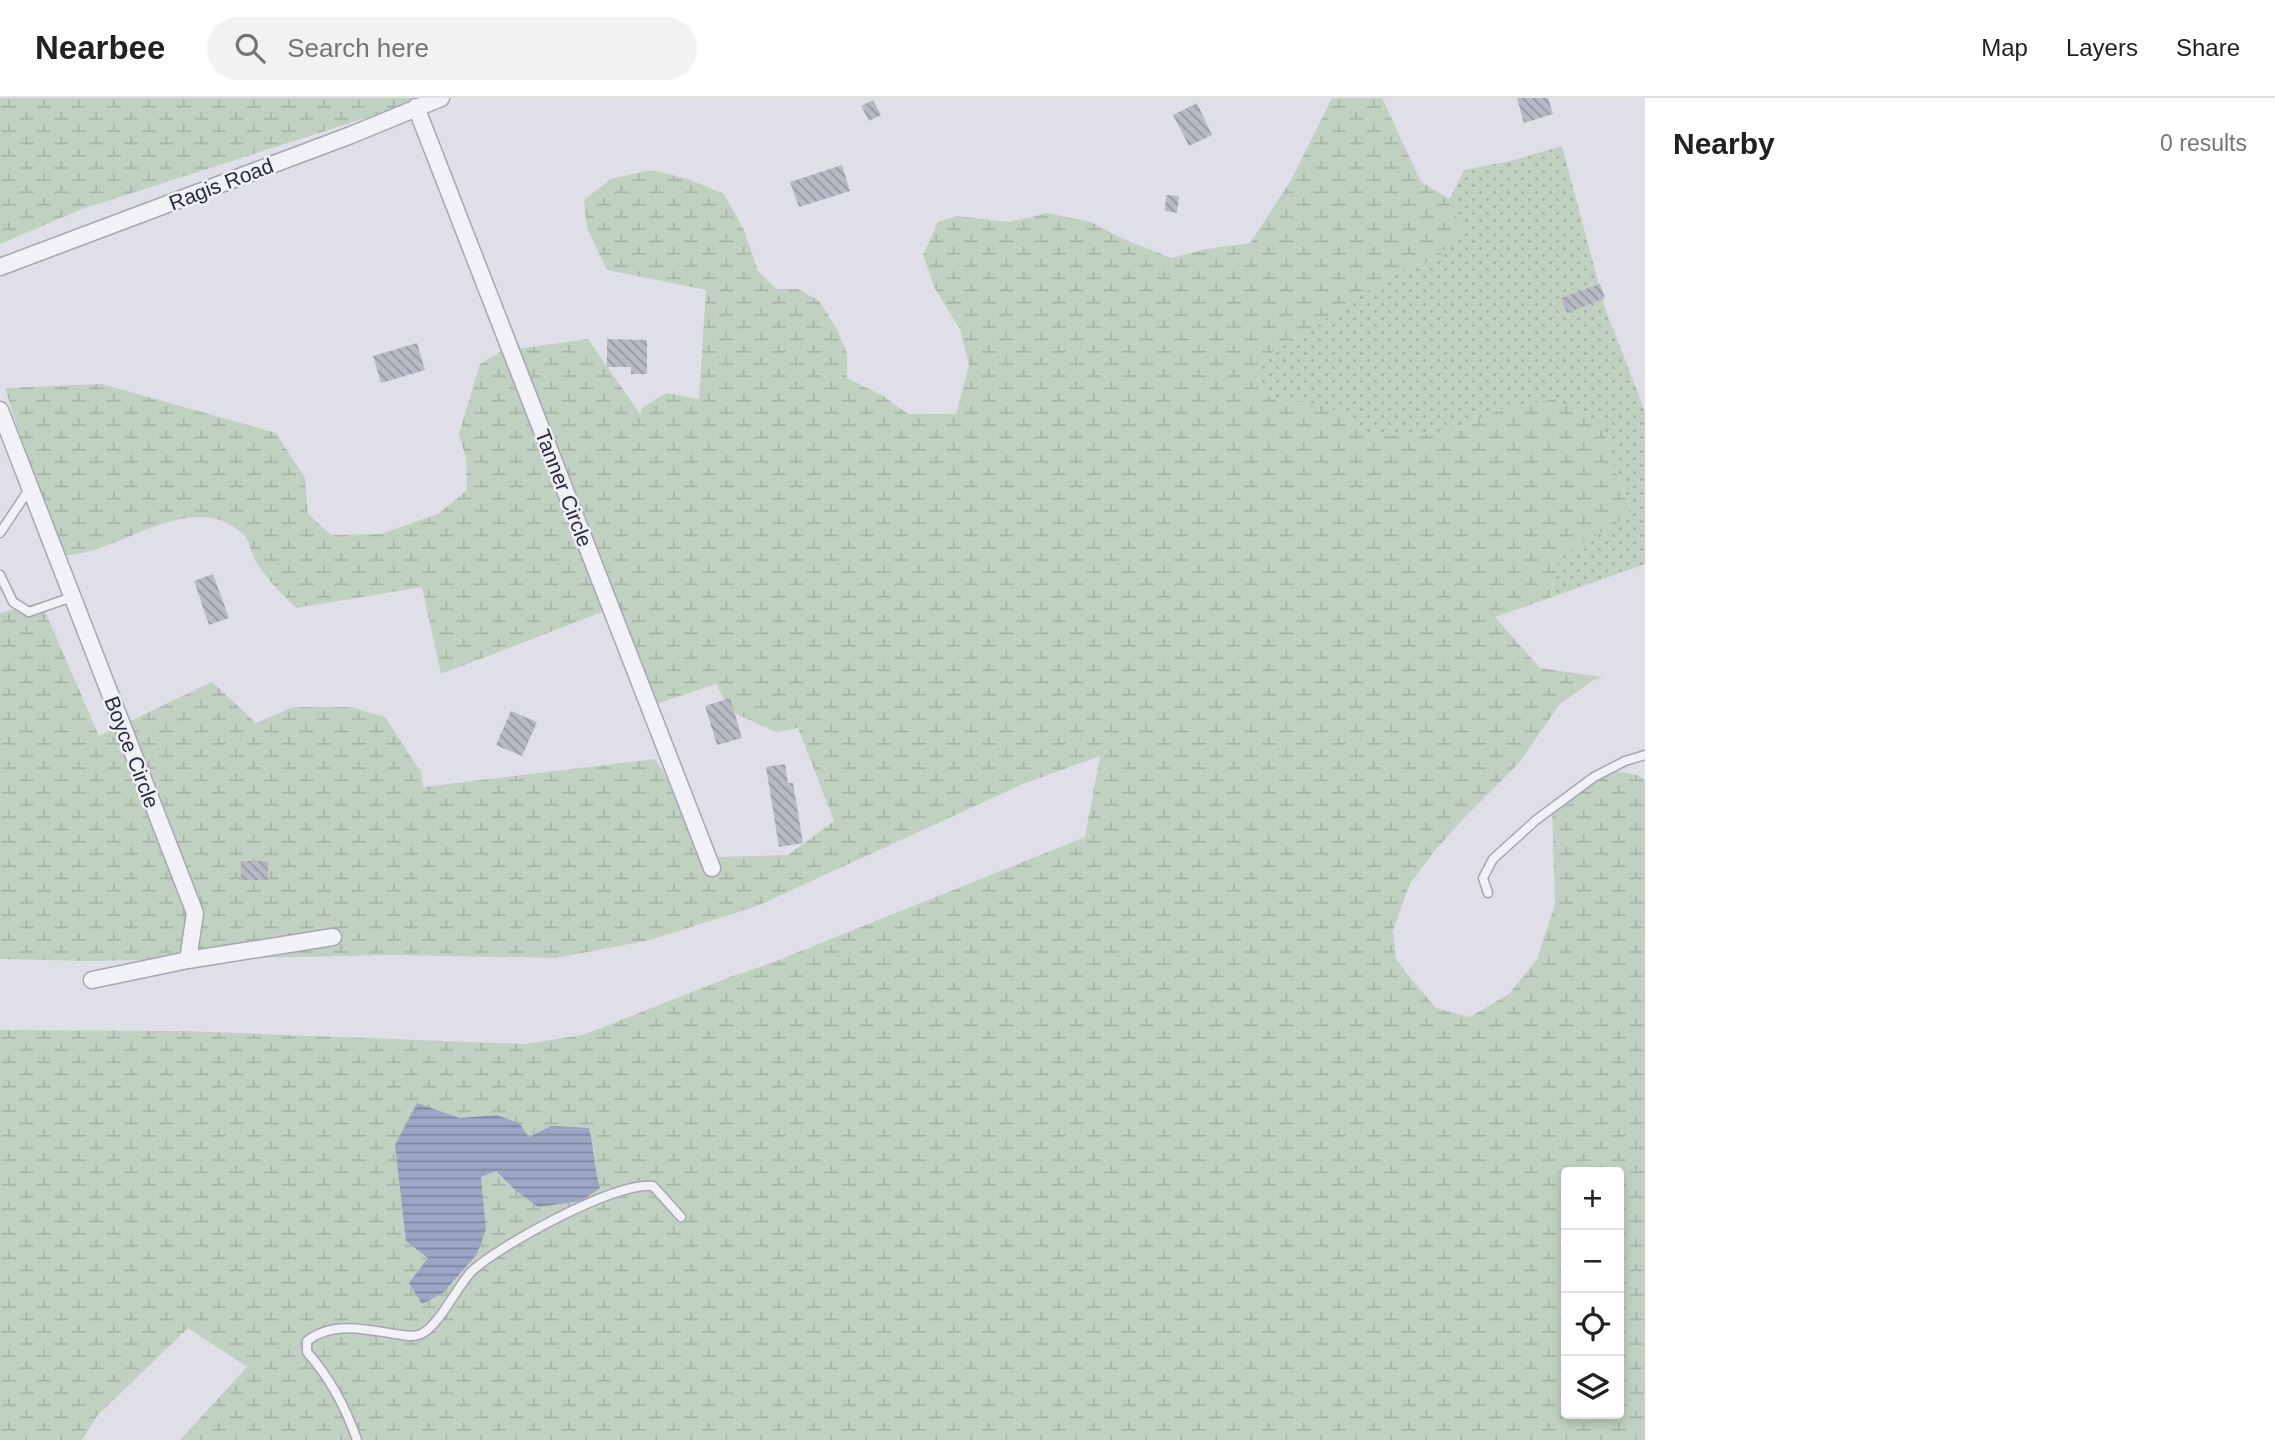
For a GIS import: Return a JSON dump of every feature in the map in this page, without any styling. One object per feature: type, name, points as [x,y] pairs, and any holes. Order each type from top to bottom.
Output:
[{"type":"street","name":"Ragis Road","points":[[0,267],[351,135],[441,98]]},
{"type":"street","name":"Tanner Circle","points":[[416,107],[712,868]]},
{"type":"street","name":"Boyce Circle","points":[[0,410],[195,913],[188,960]]},
{"type":"street","points":[[92,979],[188,960],[333,937]]},
{"type":"lane","points":[[0,533],[30,488]]},
{"type":"lane","points":[[0,575],[13,602],[29,612],[72,597]]},
{"type":"lane","points":[[1488,893],[1483,878],[1493,859],[1536,820],[1594,777],[1645,755]]},
{"type":"lane","points":[[357,1440],[348,1413],[319,1366],[307,1352],[307,1341],[317,1332],[335,1328],[421,1335],[431,1327],[471,1273],[490,1257],[547,1224],[631,1188],[653,1186],[681,1217]]},
{"type":"green space","points":[[0,98],[423,98],[82,209],[0,244]]},
{"type":"green space","points":[[1332,98],[1382,98],[1421,182],[1450,199],[1461,228],[1437,259],[1400,271],[1278,347],[1256,369],[1265,396],[1329,407],[1369,436],[1409,436],[1452,430],[1501,409],[1556,399],[1602,424],[1617,476],[1632,513],[1559,558],[1550,598],[1495,617],[1540,668],[1602,677],[1592,681],[1559,705],[1519,763],[1436,849],[1409,885],[1393,931],[1396,959],[1436,1008],[1470,1017],[1510,993],[1537,959],[1555,904],[1552,809],[1604,769],[1638,775],[1645,780],[1645,1440],[180,1440],[247,1367],[188,1328],[97,1416],[82,1440],[0,1440],[0,1030],[183,1031],[525,1044],[583,1035],[1085,837],[1100,756],[1023,784],[757,906],[650,940],[556,958],[394,955],[91,961],[0,959],[0,613],[41,602],[99,736],[212,682],[256,723],[293,707],[351,707],[385,717],[421,772],[423,787],[655,759],[716,857],[788,855],[834,821],[798,728],[776,732],[730,711],[716,684],[654,705],[615,607],[441,674],[422,587],[296,608],[261,569],[243,534],[222,521],[200,517],[176,520],[104,547],[80,554],[58,556],[5,388],[102,384],[276,433],[305,478],[308,514],[331,535],[381,534],[438,514],[467,490],[466,459],[459,434],[480,364],[502,351],[588,339],[640,414],[642,408],[666,393],[699,399],[706,290],[607,270],[587,228],[584,200],[611,179],[651,170],[688,179],[724,194],[743,228],[758,271],[776,289],[798,289],[819,301],[837,329],[847,353],[847,378],[883,396],[908,414],[956,414],[969,365],[960,329],[935,289],[923,255],[938,222],[957,216],[1009,222],[1048,213],[1091,222],[1119,237],[1171,258],[1207,249],[1250,243],[1290,182]],"holes":[[[417,1104],[460,1118],[496,1115],[529,1137],[551,1126],[594,1149],[594,1169],[600,1188],[514,1189],[496,1170],[481,1177],[486,1229],[406,1241],[403,1199]]]},
{"type":"green space","points":[[1562,146],[1605,308],[1645,411],[1645,564],[1550,598],[1559,558],[1632,512],[1617,476],[1501,409],[1452,430],[1409,436],[1369,436],[1348,418],[1265,396],[1256,369],[1278,347],[1320,323],[1360,295],[1400,271],[1437,259],[1449,201],[1464,170],[1510,161]]},
{"type":"water","points":[[417,1103],[460,1118],[496,1115],[519,1123],[529,1137],[551,1126],[589,1128],[600,1188],[581,1201],[538,1207],[496,1171],[481,1177],[486,1229],[477,1254],[443,1293],[422,1304],[409,1283],[428,1258],[406,1241],[395,1145]]},
{"type":"building","points":[[1517,98],[1548,98],[1553,114],[1524,123]]},
{"type":"building","points":[[873,100],[881,115],[869,121],[861,106]]},
{"type":"building","points":[[1197,103],[1212,135],[1189,146],[1173,115]]},
{"type":"building","points":[[842,165],[850,191],[799,207],[790,182]]},
{"type":"building","points":[[1166,195],[1179,196],[1177,213],[1165,211]]},
{"type":"building","points":[[1600,284],[1605,298],[1567,313],[1561,298]]},
{"type":"building","points":[[607,339],[647,340],[647,374],[631,374],[631,367],[607,367]]},
{"type":"building","points":[[417,343],[425,370],[381,383],[373,356]]},
{"type":"building","points":[[213,574],[229,618],[209,625],[194,581]]},
{"type":"building","points":[[730,698],[742,738],[717,745],[705,706]]},
{"type":"building","points":[[511,711],[537,722],[522,756],[496,745]]},
{"type":"building","points":[[785,764],[788,783],[793,783],[803,843],[779,847],[766,767]]},
{"type":"building","points":[[241,861],[268,861],[268,880],[241,880]]}]
